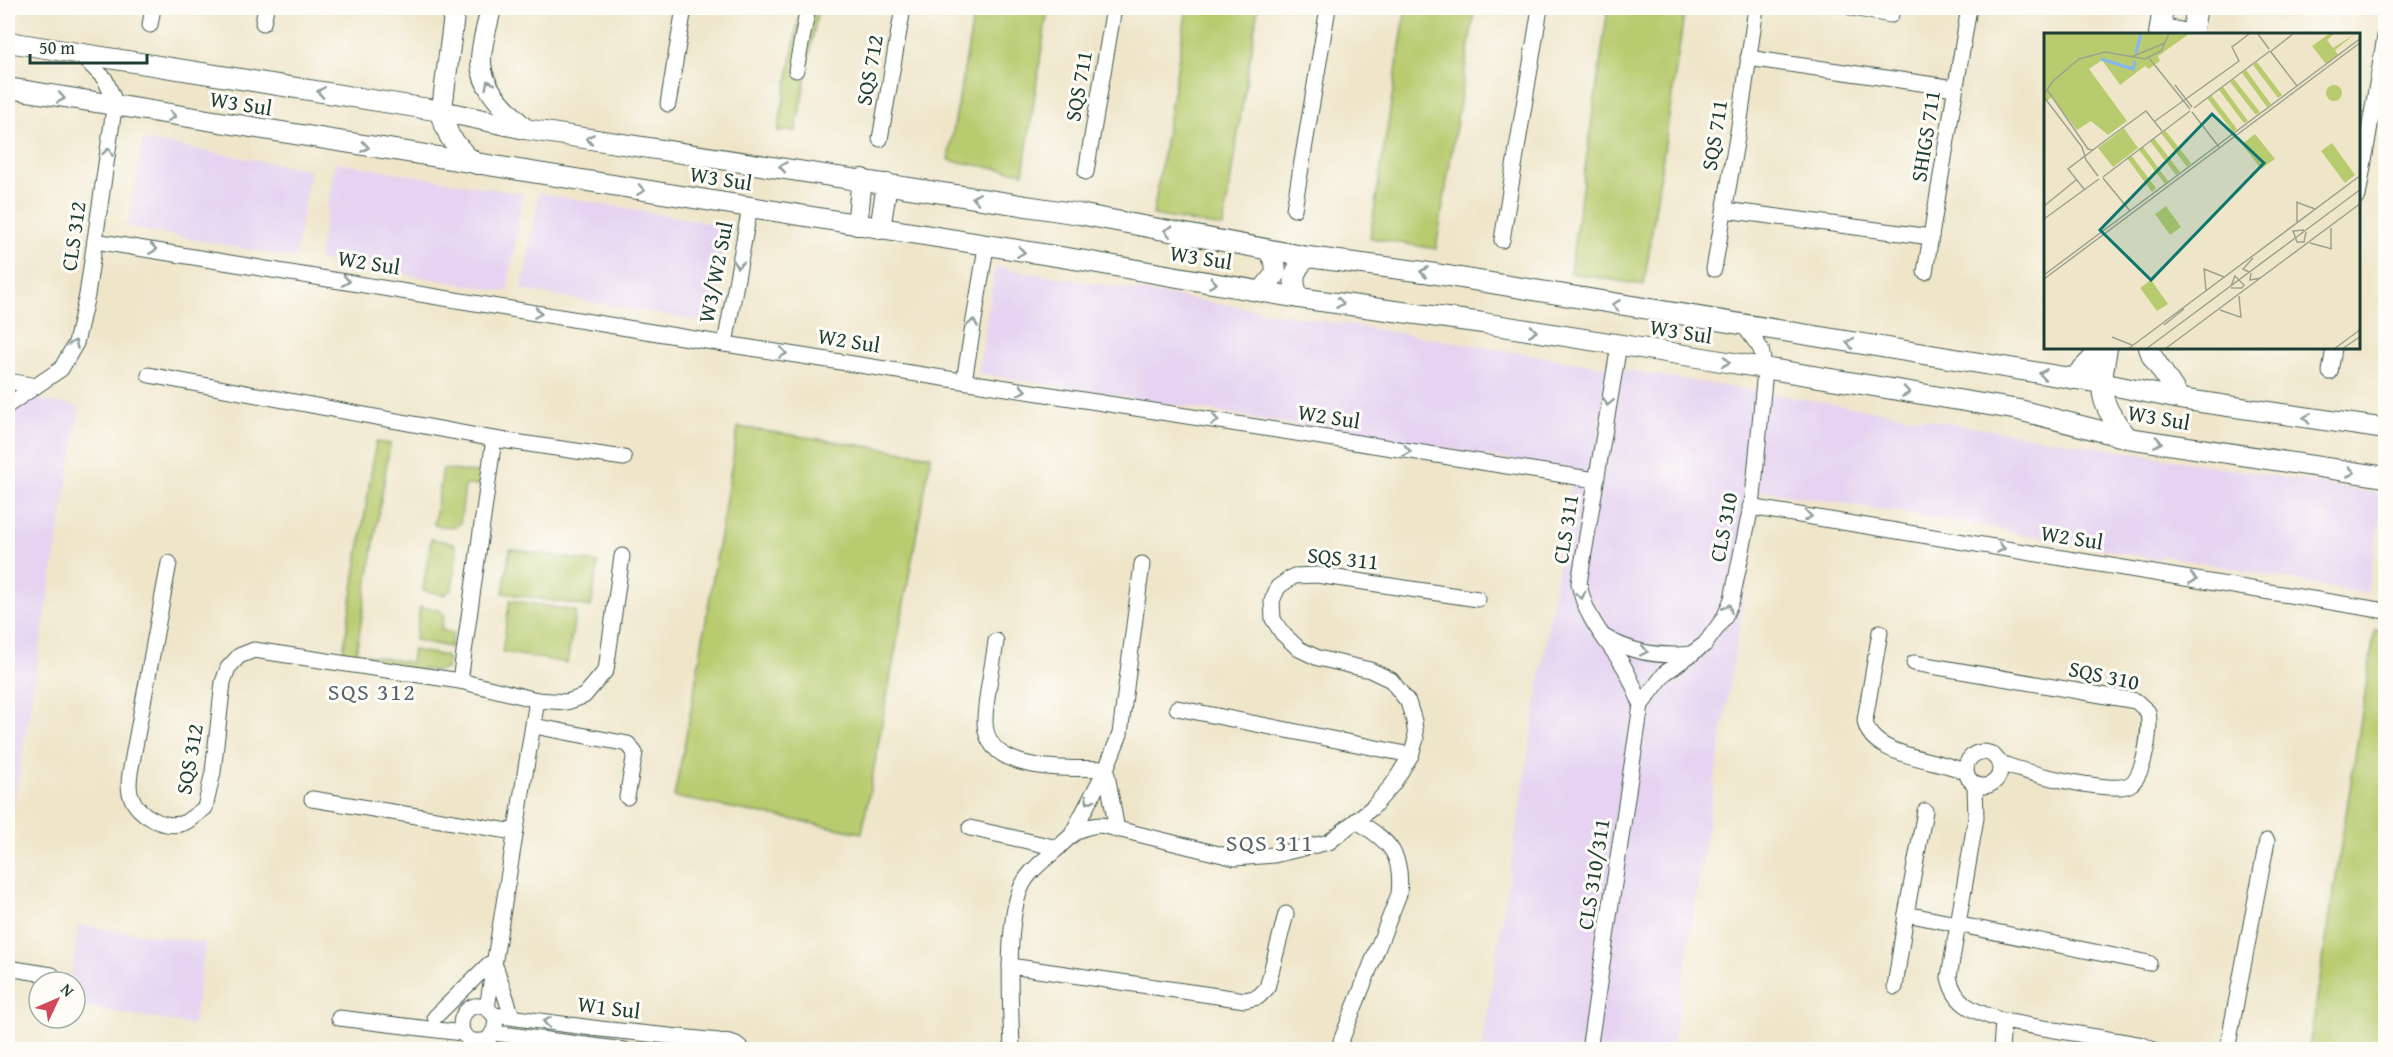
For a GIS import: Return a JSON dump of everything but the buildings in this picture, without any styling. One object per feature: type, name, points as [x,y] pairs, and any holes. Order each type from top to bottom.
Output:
[{"type":"main road","points":[[455,8],[441,111],[442,123],[450,137],[465,154],[479,165]]},
{"type":"main road","points":[[491,8],[481,63],[484,74],[487,84],[502,105],[525,129]]},
{"type":"main road","points":[[2163,8],[2159,31],[2178,33]]},
{"type":"main road","points":[[2192,33],[2197,8]]},
{"type":"main road","name":"W3 Sul","points":[[8,42],[441,111],[525,129],[1079,214],[1308,257],[1424,272],[1744,327],[2101,383],[2180,399],[2385,429]]},
{"type":"main road","points":[[407,106],[429,95],[448,65]]},
{"type":"main road","name":"W3 Sul","points":[[8,88],[1299,298],[1483,323],[2019,410],[2128,438],[2385,477]]},
{"type":"main road","points":[[857,225],[862,180]]},
{"type":"main road","points":[[880,230],[886,184]]},
{"type":"main road","points":[[1262,291],[1276,273],[1275,262],[1268,250]]},
{"type":"main road","points":[[1299,298],[1293,285],[1294,274],[1298,265],[1308,257]]},
{"type":"main road","points":[[2073,379],[2101,350]]},
{"type":"main road","points":[[2107,350],[2101,383],[2105,405],[2128,438]]},
{"type":"main road","points":[[2150,350],[2152,356],[2180,399]]},
{"type":"street","points":[[150,25],[153,8]]},
{"type":"street","points":[[668,104],[684,8]]},
{"type":"street","points":[[796,70],[808,8]]},
{"type":"street","name":"SQS 712","points":[[880,140],[903,8]]},
{"type":"street","name":"SQS 711","points":[[1086,172],[1114,8]]},
{"type":"street","points":[[1294,209],[1328,8]]},
{"type":"street","points":[[1502,240],[1540,8]]},
{"type":"street","name":"SQS 711","points":[[1714,269],[1756,8]]},
{"type":"street","points":[[1852,8],[1891,15]]},
{"type":"street","name":"SHIGS 711","points":[[1926,273],[1969,8]]},
{"type":"street","points":[[2360,184],[2385,31]]},
{"type":"street","points":[[79,53],[109,85],[115,107]]},
{"type":"street","points":[[1748,58],[1955,88]]},
{"type":"street","name":"CLS 312","points":[[8,405],[61,369],[76,343],[87,299],[115,107]]},
{"type":"street","name":"W3/W2 Sul","points":[[725,344],[750,207]]},
{"type":"street","points":[[1725,210],[1931,237]]},
{"type":"street","name":"W2 Sul","points":[[95,241],[725,344],[1596,480]]},
{"type":"street","points":[[964,381],[986,247]]},
{"type":"street","name":"CLS 310","points":[[1641,705],[1665,673],[1692,654],[1714,633],[1732,599],[1750,507],[1765,370],[1761,349],[1744,327]]},
{"type":"street","name":"CLS 311","points":[[1619,345],[1579,583],[1582,601],[1599,633],[1627,672],[1641,705]]},
{"type":"street","points":[[2330,372],[2334,350]]},
{"type":"street","points":[[149,375],[494,439],[624,458]]},
{"type":"street","points":[[8,381],[36,386]]},
{"type":"street","points":[[460,681],[494,439]]},
{"type":"street","name":"W2 Sul","points":[[1750,507],[2385,611]]},
{"type":"street","name":"SQS 312","points":[[169,563],[129,779],[131,797],[139,810],[152,819],[169,824],[184,823],[205,808],[213,772],[223,682],[228,668],[239,656],[254,650],[460,681],[537,700],[567,702],[584,696],[606,670],[622,556]]},
{"type":"street","points":[[1012,1050],[1010,966],[1016,910],[1021,888],[1037,866],[1073,832],[1106,769],[1120,735],[1142,564]]},
{"type":"street","name":"SQS 311","points":[[1073,832],[1086,826],[1101,825],[1235,858],[1274,855],[1329,842],[1358,822],[1393,784],[1411,755],[1416,739],[1414,721],[1408,702],[1391,680],[1370,670],[1318,658],[1299,649],[1282,633],[1273,619],[1272,601],[1278,587],[1294,576],[1317,575],[1478,599]]},
{"type":"street","name":"SQS 310","points":[[1881,632],[1865,720],[1866,730],[1872,739],[1884,748],[1930,759],[1966,772]]},
{"type":"street","points":[[1599,633],[1623,646],[1640,651],[1674,656],[1692,654]]},
{"type":"street","points":[[996,641],[985,719],[987,733],[993,746],[1008,759],[1027,765],[1106,769]]},
{"type":"street","name":"SQS 310","points":[[1914,663],[2136,701],[2145,707],[2149,718],[2142,770],[2136,780],[2128,786],[2114,788],[2037,775],[1999,762],[1986,752],[1978,752],[1971,757],[1930,759]]},
{"type":"street","points":[[339,1018],[407,1025],[466,1041],[487,1041],[496,1024],[490,1012],[492,964],[537,700]]},
{"type":"street","name":"CLS 310/311","points":[[1589,1050],[1641,705]]},
{"type":"street","points":[[1177,708],[1411,755]]},
{"type":"street","points":[[534,726],[628,744],[635,753],[627,798]]},
{"type":"street","points":[[1971,757],[1966,772],[1975,785],[1976,818],[1949,977],[1952,991],[1959,1001],[1973,1011],[2003,1021],[2143,1045],[2153,1050]]},
{"type":"street","points":[[1976,818],[2001,771],[1999,762]]},
{"type":"street","points":[[1106,769],[1118,830]]},
{"type":"street","name":"SQS 310","points":[[1975,785],[2037,775]]},
{"type":"street","points":[[312,799],[515,832]]},
{"type":"street","points":[[1895,987],[1925,811]]},
{"type":"street","points":[[1341,1041],[1399,894],[1402,872],[1396,855],[1386,842],[1358,822]]},
{"type":"street","points":[[970,828],[1058,848]]},
{"type":"street","points":[[2227,1050],[2267,841]]},
{"type":"street","points":[[1010,966],[1245,1000],[1258,996],[1267,988],[1286,914]]},
{"type":"street","points":[[1906,914],[2149,963]]},
{"type":"street","points":[[466,1041],[460,1024],[492,964]]},
{"type":"street","points":[[492,964],[512,1016]]},
{"type":"street","points":[[435,1017],[492,964]]},
{"type":"street","points":[[8,968],[27,971]]},
{"type":"street","points":[[407,1025],[466,1012],[478,1006],[490,1012]]},
{"type":"street","name":"W1 Sul","points":[[490,1012],[600,1029],[730,1041],[743,1050]]},
{"type":"street","points":[[2001,1050],[2003,1021]]},
{"type":"street","name":"W1 Sul","points":[[487,1041],[624,1050]]},
{"type":"street","points":[[702,1050],[719,1041]]},
{"type":"shaded area","points":[[143,140],[310,170],[295,258],[128,227]]},
{"type":"shaded area","points":[[335,162],[523,194],[507,292],[318,259]]},
{"type":"shaded area","points":[[539,193],[726,226],[710,323],[522,290]]},
{"type":"shaded area","points":[[995,267],[2384,494],[2367,594],[2160,555],[2159,560],[1977,525],[1761,490],[1672,1049],[1482,1049],[1573,470],[978,373]]},
{"type":"shaded area","points":[[8,394],[80,407],[8,839]]},
{"type":"shaded area","points":[[79,925],[205,943],[193,1025],[87,1007],[87,970],[72,970]]},
{"type":"green space","points":[[801,8],[818,8],[796,131],[778,131]]},
{"type":"green space","points":[[975,8],[1048,8],[1023,173],[948,160]]},
{"type":"green space","points":[[1187,8],[1258,8],[1223,227],[1153,215]]},
{"type":"green space","points":[[1406,8],[1475,8],[1436,249],[1370,238]]},
{"type":"green space","points":[[1608,8],[1685,8],[1644,285],[1570,273]]},
{"type":"green space","points":[[738,427],[931,456],[862,833],[674,797],[691,710]]},
{"type":"green space","points":[[376,442],[390,444],[356,653],[411,663],[413,650],[445,656],[448,660],[446,669],[437,671],[342,659]]},
{"type":"green space","points":[[443,469],[483,474],[479,485],[465,485],[460,524],[451,528],[434,524]]},
{"type":"green space","points":[[431,539],[454,543],[457,552],[452,589],[444,595],[423,590]]},
{"type":"green space","points":[[510,549],[598,563],[591,607],[503,593]]},
{"type":"green space","points":[[510,600],[576,611],[567,663],[502,652]]},
{"type":"green space","points":[[420,607],[438,610],[444,614],[441,630],[453,633],[450,647],[415,640]]},
{"type":"green space","points":[[2375,630],[2386,632],[2385,1049],[2309,1049]]},
{"type":"district","name":"SQS 312","points":[[372,692]]},
{"type":"district","name":"SQS 311","points":[[1270,843]]}]
